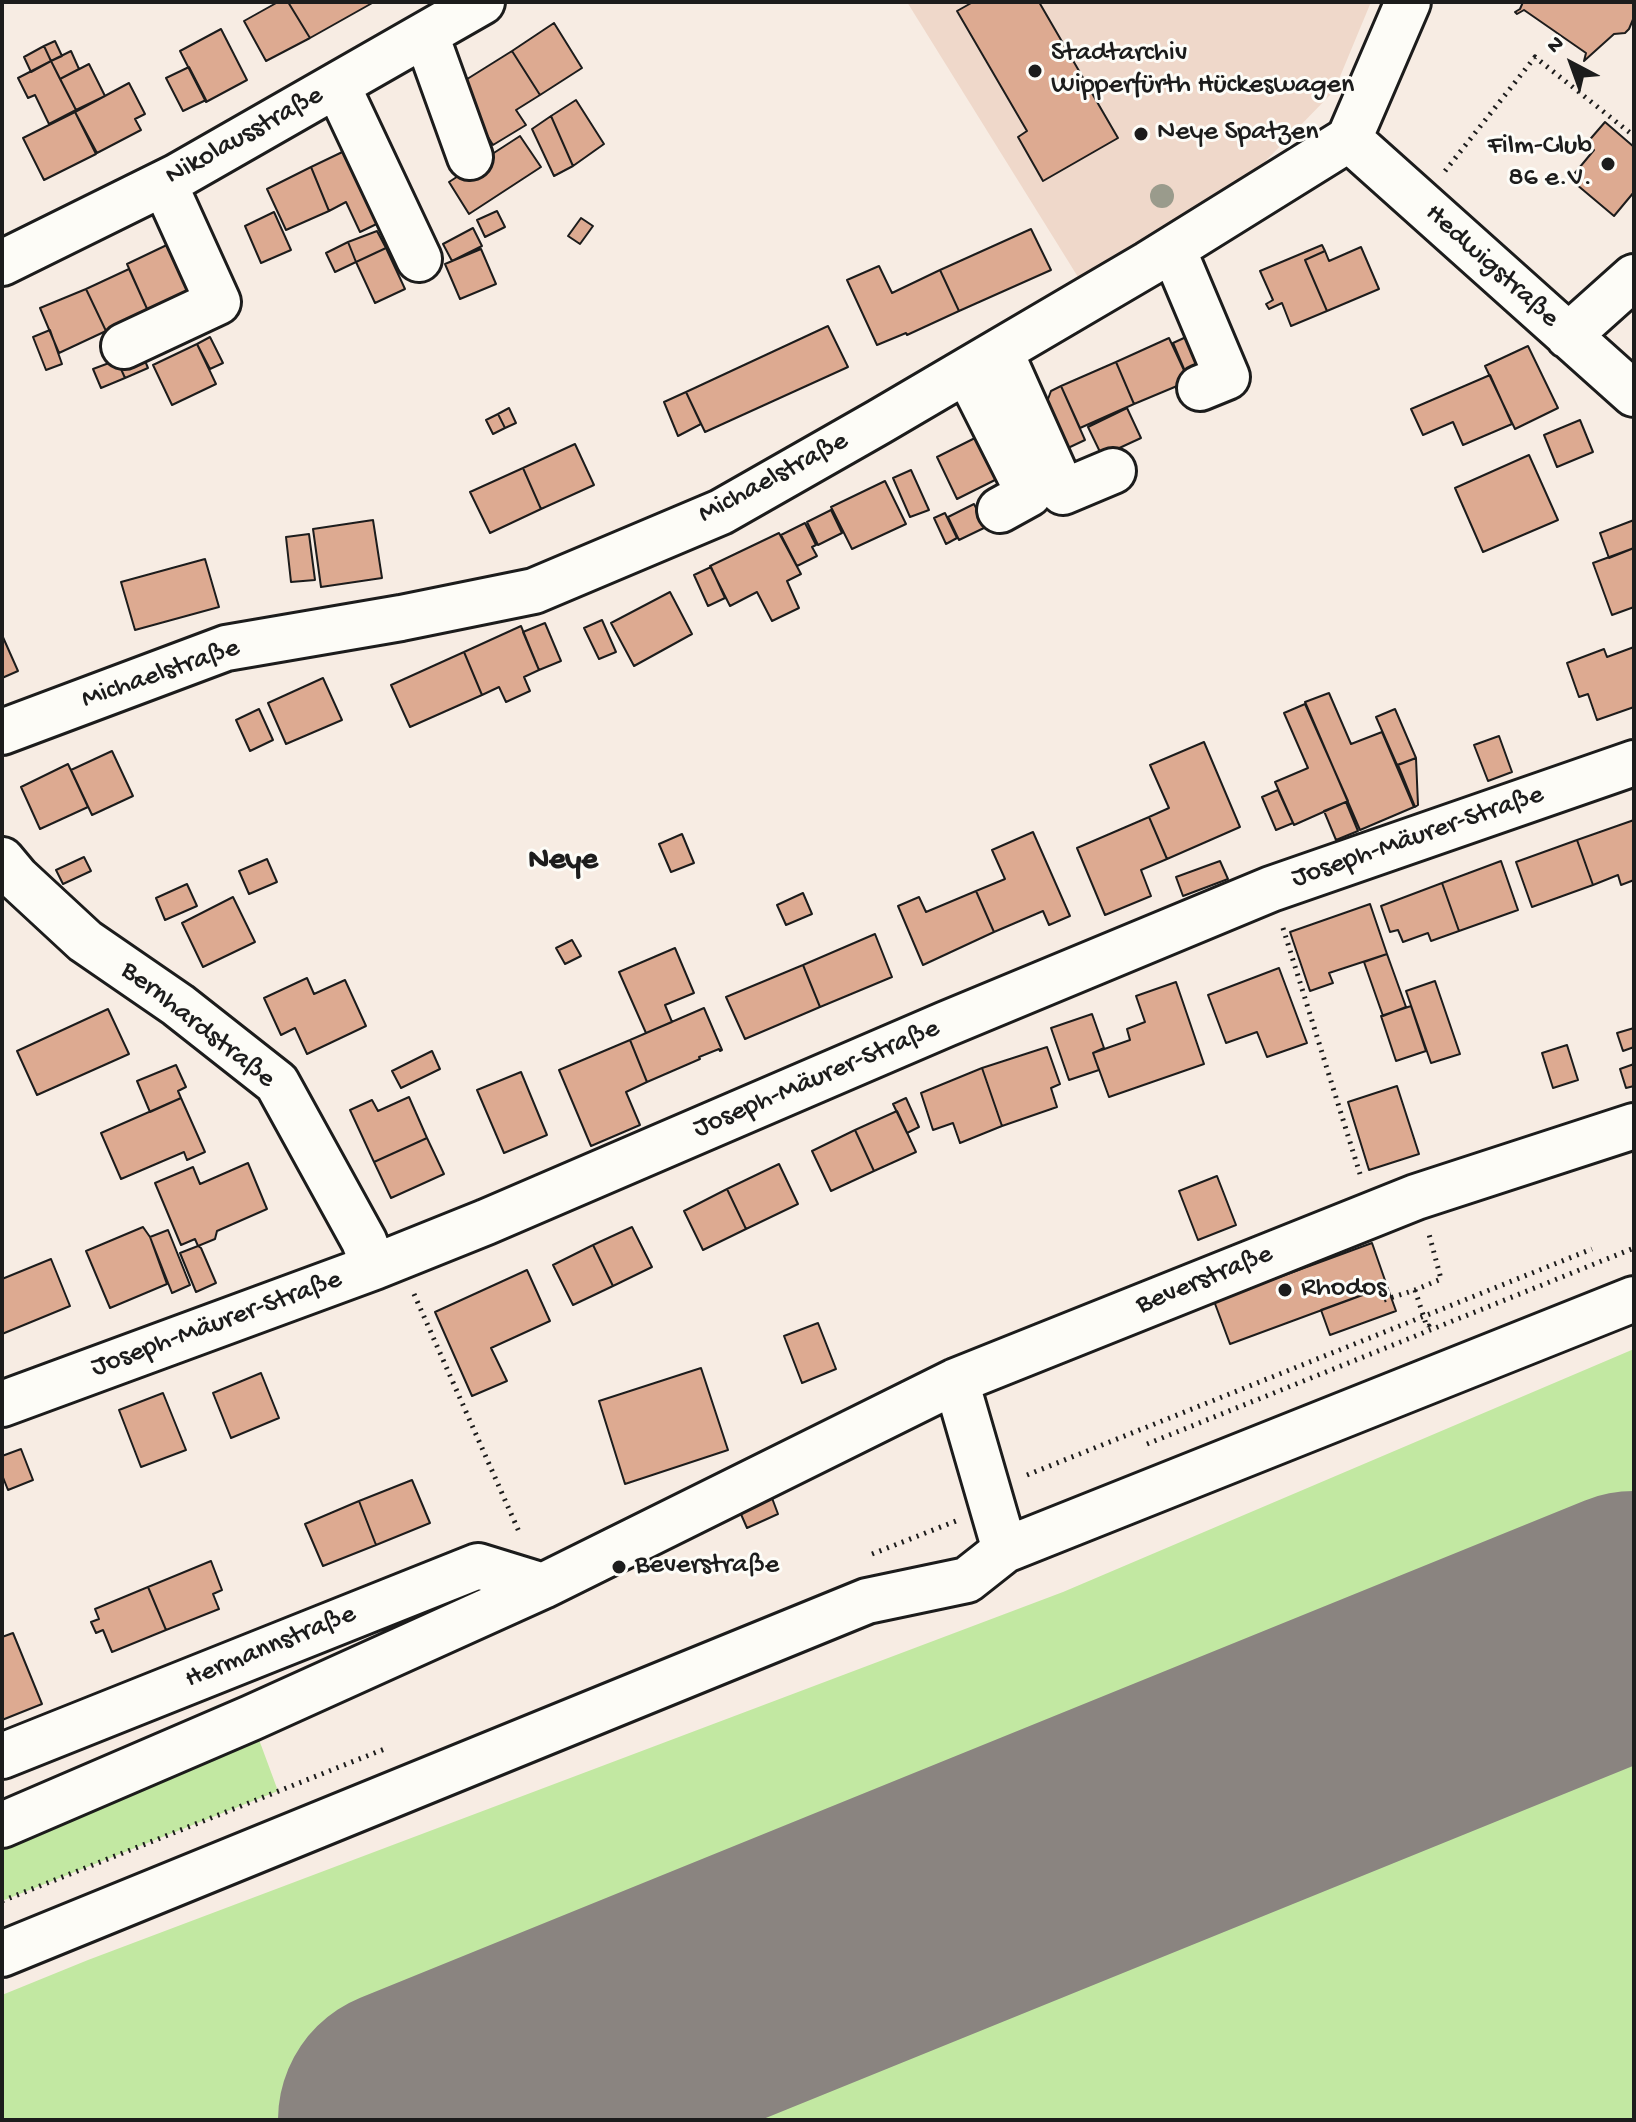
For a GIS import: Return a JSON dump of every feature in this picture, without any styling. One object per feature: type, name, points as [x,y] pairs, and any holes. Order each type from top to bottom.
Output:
[{"type":"street","name":"Nikolausstraße","points":[[2,263],[164,183],[482,2]]},
{"type":"street","points":[[1349,139],[1408,2]]},
{"type":"street","points":[[426,35],[470,157]]},
{"type":"street","points":[[337,85],[419,259]]},
{"type":"street","name":"Hedwigstraße","points":[[1349,139],[1634,394]]},
{"type":"street","name":"Michaelstraße","points":[[2,732],[226,648],[534,591],[721,512],[1173,249],[1349,139]]},
{"type":"street","points":[[124,346],[218,302],[164,183]]},
{"type":"street","points":[[1173,249],[1227,377],[1200,388]]},
{"type":"street","points":[[1568,336],[1634,277]]},
{"type":"street","points":[[983,361],[1063,492],[1113,471]]},
{"type":"street","points":[[983,361],[1029,494],[1000,510]]},
{"type":"street","name":"Joseph-Mäurer-Straße","points":[[2,1404],[486,1222],[946,1024],[1271,889],[1634,763]]},
{"type":"street","name":"Bernhardstraße","points":[[2,860],[17,878],[85,941],[178,1005],[277,1083],[364,1241],[386,1262]]},
{"type":"street","name":"Beverstraße","points":[[2,1825],[251,1718],[543,1586],[956,1381],[1373,1213],[1634,1126]]},
{"type":"street","points":[[2,1954],[867,1601],[967,1580],[1005,1550],[1634,1299]]},
{"type":"street","points":[[956,1381],[1005,1550]]},
{"type":"street","name":"Hermannstraße","points":[[2,1756],[478,1566],[543,1586]]},
{"type":"path","points":[[1419,203],[1535,57],[1634,136]]},
{"type":"path","points":[[1271,889],[1373,1213]]},
{"type":"path","points":[[975,1443],[996,1449],[1013,1480],[1592,1249]]},
{"type":"path","points":[[386,1262],[543,1586]]},
{"type":"path","points":[[1384,1300],[1441,1279]]},
{"type":"path","points":[[1415,1290],[1430,1330]]},
{"type":"shaded area","name":"Neye Spatzen","points":[[907,2],[1371,2],[1334,91],[1250,177],[1078,277]]},
{"type":"green space","points":[[1634,1349],[1634,2120],[2,2120],[2,1995],[1063,1592]]},
{"type":"green space","points":[[251,1718],[278,1791],[2,1901],[2,1825]]},
{"type":"building","points":[[278,2],[288,2],[310,38],[266,61],[244,21]]},
{"type":"building","points":[[288,2],[374,2],[310,38]]},
{"type":"building","name":"Stadtarchiv Wipperfürth Hückeswagen","points":[[973,2],[1039,2],[1118,138],[1043,181],[1018,137],[1027,131],[957,11]]},
{"type":"building","points":[[1523,2],[1634,2],[1634,17],[1625,33],[1614,34],[1584,61],[1586,53],[1524,10],[1517,14],[1515,12]]},
{"type":"building","points":[[554,23],[582,68],[540,95],[512,51]]},
{"type":"building","points":[[221,29],[247,80],[206,102],[180,51]]},
{"type":"building","points":[[55,41],[62,56],[51,61],[44,46]]},
{"type":"building","points":[[44,46],[51,61],[31,72],[24,57]]},
{"type":"building","points":[[71,51],[79,69],[60,79],[51,61]]},
{"type":"building","points":[[512,51],[540,95],[516,110],[526,125],[493,145],[456,86]]},
{"type":"building","points":[[51,61],[76,110],[49,124],[35,95],[28,98],[18,78]]},
{"type":"building","points":[[89,64],[105,96],[76,110],[60,79]]},
{"type":"building","points":[[189,67],[206,100],[183,111],[166,78]]},
{"type":"building","points":[[129,83],[145,114],[135,119],[141,130],[97,153],[75,112]]},
{"type":"building","points":[[576,100],[604,144],[573,166],[551,116]]},
{"type":"building","points":[[75,112],[96,154],[44,180],[23,138]]},
{"type":"building","points":[[551,116],[573,166],[554,176],[532,129]]},
{"type":"building","name":"Film-Club 86 e.V.","points":[[1605,122],[1634,147],[1634,192],[1614,216],[1570,179],[1594,150],[1586,144]]},
{"type":"building","points":[[520,136],[541,167],[469,214],[449,182]]},
{"type":"building","points":[[357,145],[387,219],[360,232],[346,202],[329,211],[311,167]]},
{"type":"building","points":[[311,167],[329,211],[286,230],[267,189]]},
{"type":"building","points":[[497,211],[505,227],[485,237],[477,220]]},
{"type":"building","points":[[274,212],[291,250],[261,263],[245,226]]},
{"type":"building","points":[[581,218],[593,226],[580,244],[568,236]]},
{"type":"building","points":[[473,228],[482,246],[452,261],[443,244]]},
{"type":"building","points":[[1031,229],[1051,270],[959,311],[940,270]]},
{"type":"building","points":[[377,231],[386,248],[356,262],[348,242]]},
{"type":"building","points":[[348,242],[356,262],[335,272],[326,253]]},
{"type":"building","points":[[171,243],[193,290],[148,311],[127,264]]},
{"type":"building","points":[[1322,245],[1325,251],[1305,260],[1327,311],[1291,326],[1282,303],[1269,309],[1266,304],[1273,300],[1260,271]]},
{"type":"building","points":[[1361,247],[1379,289],[1327,311],[1305,260],[1325,251],[1329,261]]},
{"type":"building","points":[[386,248],[405,289],[375,303],[356,262]]},
{"type":"building","points":[[481,249],[496,284],[460,299],[445,264]]},
{"type":"building","points":[[879,266],[892,293],[940,270],[959,311],[877,345],[847,280]]},
{"type":"building","points":[[129,269],[148,311],[106,331],[86,289]]},
{"type":"building","points":[[86,289],[106,331],[59,353],[40,308]]},
{"type":"building","points":[[828,326],[848,367],[705,432],[686,392]]},
{"type":"building","points":[[50,330],[62,364],[46,370],[33,337]]},
{"type":"building","points":[[1197,332],[1210,364],[1187,376],[1173,343]]},
{"type":"building","points":[[210,337],[223,363],[210,369],[197,344]]},
{"type":"building","points":[[1169,338],[1189,381],[1134,404],[1116,362]]},
{"type":"building","points":[[197,344],[216,384],[172,405],[153,365]]},
{"type":"building","points":[[1528,346],[1558,408],[1515,429],[1485,366]]},
{"type":"building","points":[[140,349],[148,368],[125,378],[117,360]]},
{"type":"building","points":[[117,360],[125,378],[101,388],[93,369]]},
{"type":"building","points":[[1116,362],[1134,404],[1080,428],[1061,386]]},
{"type":"building","points":[[1490,375],[1512,424],[1463,445],[1453,422],[1423,435],[1411,409]]},
{"type":"building","points":[[1061,386],[1085,440],[1053,455],[1032,406],[1048,399],[1051,391]]},
{"type":"building","points":[[686,392],[701,424],[678,436],[664,402]]},
{"type":"building","points":[[509,408],[516,423],[505,428],[498,414]]},
{"type":"building","points":[[1127,408],[1141,438],[1102,456],[1088,427]]},
{"type":"building","points":[[498,414],[505,428],[493,434],[486,420]]},
{"type":"building","points":[[1580,420],[1593,452],[1557,467],[1544,435]]},
{"type":"building","points":[[991,430],[1011,472],[957,499],[937,457]]},
{"type":"building","points":[[575,444],[594,485],[541,509],[523,468]]},
{"type":"building","points":[[1529,455],[1558,520],[1483,552],[1455,488]]},
{"type":"building","points":[[523,468],[541,509],[490,533],[470,492]]},
{"type":"building","points":[[911,470],[929,510],[910,517],[893,478]]},
{"type":"building","points":[[885,481],[906,524],[852,549],[831,507]]},
{"type":"building","points":[[974,504],[986,527],[959,540],[948,517]]},
{"type":"building","points":[[831,510],[842,533],[818,545],[807,522]]},
{"type":"building","points":[[945,513],[957,538],[946,544],[934,518]]},
{"type":"building","points":[[373,520],[382,578],[321,587],[313,529]]},
{"type":"building","points":[[1634,520],[1634,548],[1609,558],[1600,533]]},
{"type":"building","points":[[805,523],[816,545],[812,547],[817,556],[797,566],[781,535]]},
{"type":"building","points":[[779,533],[801,574],[787,581],[799,608],[772,621],[757,592],[730,606],[710,566]]},
{"type":"building","points":[[309,534],[315,580],[291,582],[286,537]]},
{"type":"building","points":[[1634,548],[1634,607],[1612,615],[1593,563]]},
{"type":"building","points":[[205,559],[219,607],[135,630],[121,582]]},
{"type":"building","points":[[711,567],[725,598],[708,606],[694,575]]},
{"type":"building","points":[[670,592],[692,634],[634,666],[611,623]]},
{"type":"building","points":[[602,620],[616,652],[599,659],[584,628]]},
{"type":"building","points":[[545,623],[561,661],[539,670],[523,632]]},
{"type":"building","points":[[521,626],[539,670],[524,677],[530,691],[506,702],[499,687],[482,695],[464,652]]},
{"type":"building","points":[[2,635],[18,671],[2,678]]},
{"type":"building","points":[[1634,647],[1634,707],[1597,720],[1588,694],[1579,697],[1567,663],[1604,649],[1607,657]]},
{"type":"building","points":[[464,652],[482,695],[410,727],[391,685]]},
{"type":"building","points":[[323,678],[342,720],[286,744],[268,703]]},
{"type":"building","points":[[1329,693],[1351,744],[1382,732],[1414,807],[1360,830],[1305,702]]},
{"type":"building","points":[[1305,704],[1348,801],[1294,825],[1275,782],[1308,768],[1284,713]]},
{"type":"building","points":[[259,709],[273,740],[250,751],[236,720]]},
{"type":"building","points":[[1395,709],[1416,758],[1397,765],[1376,717]]},
{"type":"building","points":[[1499,736],[1512,772],[1488,781],[1474,745]]},
{"type":"building","points":[[1204,742],[1240,827],[1167,859],[1149,817],[1169,808],[1150,765]]},
{"type":"building","points":[[112,751],[133,796],[92,815],[71,770]]},
{"type":"building","points":[[1416,758],[1418,805],[1415,807],[1398,765]]},
{"type":"building","points":[[68,764],[88,807],[40,829],[21,787]]},
{"type":"building","points":[[1278,790],[1293,823],[1276,830],[1262,797]]},
{"type":"building","points":[[1346,802],[1358,831],[1336,840],[1324,811]]},
{"type":"building","points":[[1149,817],[1167,859],[1141,870],[1151,896],[1105,915],[1077,848]]},
{"type":"building","points":[[1634,820],[1634,880],[1621,885],[1618,875],[1593,885],[1577,840]]},
{"type":"building","points":[[1033,832],[1070,916],[1049,925],[1043,911],[994,932],[976,891],[1005,879],[992,850]]},
{"type":"building","points":[[682,834],[694,863],[671,872],[659,844]]},
{"type":"building","points":[[1577,840],[1593,885],[1532,907],[1516,862]]},
{"type":"building","points":[[84,857],[91,871],[63,884],[56,870]]},
{"type":"building","points":[[267,859],[277,882],[249,894],[239,871]]},
{"type":"building","points":[[1220,861],[1228,879],[1183,896],[1176,877]]},
{"type":"building","points":[[1501,861],[1518,910],[1459,931],[1442,883]]},
{"type":"building","points":[[1442,883],[1459,931],[1431,941],[1428,933],[1403,942],[1398,930],[1390,932],[1381,906]]},
{"type":"building","points":[[187,884],[197,906],[165,920],[156,898]]},
{"type":"building","points":[[976,891],[994,932],[923,965],[898,906],[919,897],[926,912]]},
{"type":"building","points":[[803,893],[812,914],[786,925],[777,905]]},
{"type":"building","points":[[233,897],[255,942],[203,967],[182,923]]},
{"type":"building","points":[[1370,904],[1387,954],[1329,973],[1333,983],[1310,991],[1290,932]]},
{"type":"building","points":[[875,934],[892,977],[820,1007],[803,965]]},
{"type":"building","points":[[572,940],[581,956],[565,964],[556,948]]},
{"type":"building","points":[[675,948],[694,993],[665,1005],[672,1022],[646,1033],[619,972]]},
{"type":"building","points":[[1387,954],[1406,1007],[1383,1016],[1364,962]]},
{"type":"building","points":[[803,965],[820,1007],[745,1039],[726,997]]},
{"type":"building","points":[[1279,968],[1307,1043],[1267,1057],[1257,1032],[1226,1043],[1208,995]]},
{"type":"building","points":[[307,978],[314,994],[345,980],[366,1026],[307,1054],[295,1028],[281,1035],[264,998]]},
{"type":"building","points":[[1435,981],[1460,1054],[1431,1063],[1406,991]]},
{"type":"building","points":[[1176,982],[1204,1064],[1109,1097],[1093,1053],[1130,1040],[1127,1029],[1145,1022],[1136,996]]},
{"type":"building","points":[[1411,1006],[1426,1051],[1396,1061],[1381,1016]]},
{"type":"building","points":[[704,1008],[722,1050],[699,1057],[647,1082],[630,1040]]},
{"type":"building","points":[[108,1009],[129,1054],[37,1095],[17,1051]]},
{"type":"building","points":[[1092,1014],[1104,1048],[1093,1053],[1099,1070],[1069,1080],[1051,1028]]},
{"type":"building","points":[[1634,1028],[1634,1047],[1623,1051],[1617,1033]]},
{"type":"building","points":[[630,1040],[647,1082],[626,1092],[640,1125],[591,1146],[559,1070]]},
{"type":"building","points":[[1567,1045],[1578,1080],[1553,1088],[1542,1053]]},
{"type":"building","points":[[1047,1047],[1060,1084],[1051,1088],[1057,1107],[1002,1126],[982,1068]]},
{"type":"building","points":[[432,1051],[440,1069],[401,1088],[392,1071]]},
{"type":"building","points":[[1634,1064],[1634,1086],[1626,1088],[1620,1069]]},
{"type":"building","points":[[176,1065],[186,1087],[178,1091],[181,1098],[150,1112],[137,1081]]},
{"type":"building","points":[[982,1068],[1002,1126],[960,1143],[953,1123],[933,1130],[921,1093]]},
{"type":"building","points":[[521,1072],[547,1135],[504,1153],[477,1090]]},
{"type":"building","points":[[1397,1086],[1419,1154],[1369,1170],[1348,1102]]},
{"type":"building","points":[[409,1097],[427,1138],[374,1162],[350,1110],[372,1100],[378,1111]]},
{"type":"building","points":[[181,1098],[205,1152],[187,1160],[184,1152],[121,1179],[101,1133]]},
{"type":"building","points":[[906,1098],[919,1127],[907,1133],[893,1104]]},
{"type":"building","points":[[897,1111],[916,1152],[874,1171],[855,1130]]},
{"type":"building","points":[[855,1130],[874,1171],[831,1191],[812,1151]]},
{"type":"building","points":[[427,1138],[444,1174],[391,1198],[374,1162]]},
{"type":"building","points":[[248,1163],[267,1209],[217,1231],[215,1239],[198,1246],[195,1239],[181,1245],[155,1183],[193,1167],[200,1184]]},
{"type":"building","points":[[779,1164],[798,1204],[746,1229],[727,1189]]},
{"type":"building","points":[[1217,1176],[1236,1225],[1198,1240],[1179,1191]]},
{"type":"building","points":[[727,1189],[746,1229],[703,1250],[684,1211]]},
{"type":"building","points":[[143,1227],[150,1237],[167,1284],[110,1308],[86,1251]]},
{"type":"building","points":[[632,1227],[652,1267],[613,1286],[593,1245]]},
{"type":"building","points":[[168,1230],[190,1285],[172,1293],[150,1237]]},
{"type":"building","points":[[1372,1243],[1387,1286],[1230,1344],[1214,1301]]},
{"type":"building","points":[[593,1245],[613,1286],[573,1305],[553,1265]]},
{"type":"building","points":[[198,1246],[216,1283],[196,1292],[180,1253]]},
{"type":"building","points":[[51,1259],[70,1306],[2,1334],[2,1279]]},
{"type":"building","points":[[527,1270],[550,1321],[491,1348],[507,1381],[472,1396],[435,1312]]},
{"type":"building","points":[[1387,1286],[1396,1311],[1330,1335],[1321,1310]]},
{"type":"building","points":[[818,1323],[836,1369],[802,1383],[784,1336]]},
{"type":"building","points":[[701,1368],[728,1450],[625,1484],[599,1401]]},
{"type":"building","points":[[261,1373],[279,1418],[231,1438],[213,1393]]},
{"type":"building","points":[[163,1393],[186,1450],[141,1467],[119,1410]]},
{"type":"building","points":[[21,1449],[33,1480],[8,1490],[2,1475],[2,1456]]},
{"type":"building","points":[[412,1480],[430,1523],[376,1545],[359,1501]]},
{"type":"building","points":[[772,1498],[778,1514],[747,1528],[740,1512]]},
{"type":"building","points":[[359,1501],[376,1545],[323,1566],[305,1524]]},
{"type":"building","points":[[211,1561],[222,1590],[213,1594],[219,1609],[166,1630],[148,1587]]},
{"type":"building","points":[[148,1587],[166,1630],[112,1652],[103,1630],[96,1633],[91,1622],[99,1619],[95,1609]]},
{"type":"building","points":[[13,1633],[42,1704],[2,1720],[2,1637]]},
{"type":"runway","points":[[410,2120],[1634,1623]]},
{"type":"place","name":"Stadtarchiv Wipperfürth Hückeswagen","points":[[1035,71]]},
{"type":"place","name":"Neye Spatzen","points":[[1141,134]]},
{"type":"place","name":"Film-Club 86 e.V.","points":[[1608,164]]},
{"type":"place","name":"Rhodos","points":[[1285,1290]]},
{"type":"place","name":"Beverstraße","points":[[619,1567]]},
{"type":"district","name":"Neye","points":[[563,862]]}]
